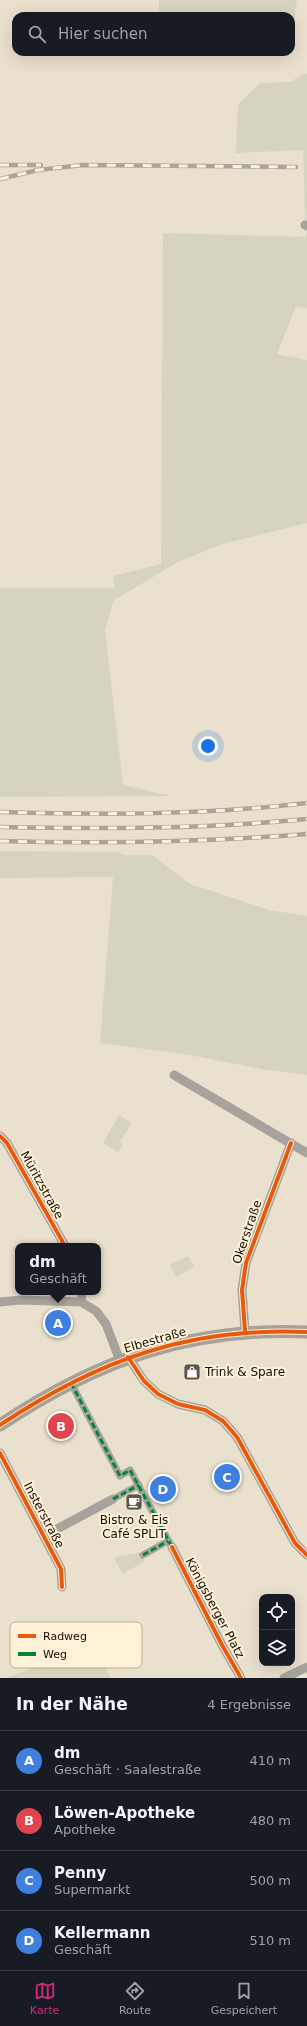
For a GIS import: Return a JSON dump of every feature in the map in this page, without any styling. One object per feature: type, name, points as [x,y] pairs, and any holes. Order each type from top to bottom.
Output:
[{"type":"main road","name":"Elbestraße","points":[[0,1425],[51,1392],[124,1359],[160,1347],[194,1339],[245,1331],[307,1332]]},
{"type":"street","points":[[174,1075],[307,1153]]},
{"type":"street","name":"Müritzstraße","points":[[0,1136],[10,1148],[63,1243]]},
{"type":"street","name":"Okerstraße","points":[[245,1331],[242,1290],[246,1263],[291,1143]]},
{"type":"street","points":[[81,1302],[82,1295]]},
{"type":"street","points":[[0,1302],[21,1300],[81,1302],[96,1311],[106,1324],[124,1359],[158,1394],[178,1404],[205,1410],[223,1421],[237,1437],[295,1543],[307,1555]]},
{"type":"street","name":"Königsberger Platz","points":[[71,1383],[120,1476],[130,1470],[139,1485],[222,1645],[241,1678]]},
{"type":"street","name":"Insterstraße","points":[[0,1453],[61,1569],[62,1587]]},
{"type":"street","points":[[113,1499],[139,1485]]},
{"type":"street","name":"Insterstraße","points":[[44,1536],[113,1499]]},
{"type":"street","points":[[143,1555],[170,1544]]},
{"type":"street","points":[[284,1678],[307,1666]]},
{"type":"shaded area","points":[[159,0],[297,0],[295,14],[295,12],[159,12]]},
{"type":"shaded area","points":[[302,74],[307,74],[307,308],[296,306],[277,354],[307,360],[307,523],[223,544],[178,562],[113,601],[105,630],[123,785],[171,796],[0,797],[0,588],[115,588],[113,576],[161,564],[163,233],[306,237],[303,150],[236,153],[238,105],[260,83],[291,82]]},
{"type":"shaded area","points":[[0,851],[119,852],[125,855],[152,855],[190,884],[269,910],[307,916],[307,1075],[261,1069],[190,1055],[100,1043],[113,877],[0,878]]},
{"type":"shaded area","points":[[119,1115],[132,1123],[120,1142],[123,1144],[118,1153],[103,1143]]},
{"type":"shaded area","points":[[188,1256],[194,1267],[176,1277],[170,1265]]},
{"type":"shaded area","points":[[140,1552],[145,1561],[123,1574],[114,1558]]},
{"type":"shaded area","points":[[32,1668],[106,1668],[111,1678],[6,1678]]},
{"type":"railway","points":[[0,165],[41,165]]},
{"type":"railway","points":[[0,179],[38,170],[83,165],[296,167]]},
{"type":"railway","points":[[0,812],[77,814],[192,812],[307,803]]},
{"type":"railway","points":[[0,827],[154,828],[230,825],[307,819]]},
{"type":"railway","points":[[0,841],[154,842],[307,834]]},
{"type":"marked path","points":[[71,1383],[120,1476],[130,1470],[172,1547]]},
{"type":"marked path","points":[[113,1499],[139,1485]]},
{"type":"marked path","points":[[143,1555],[168,1541]]},
{"type":"cycle path","points":[[0,1136],[7,1143],[63,1243]]},
{"type":"cycle path","points":[[245,1331],[242,1290],[246,1263],[291,1143]]},
{"type":"cycle path","points":[[0,1425],[36,1402],[73,1382],[146,1352],[184,1342],[223,1335],[264,1332],[307,1332]]},
{"type":"cycle path","points":[[128,1357],[144,1381],[158,1394],[178,1404],[205,1410],[223,1421],[237,1437],[295,1543],[307,1555]]},
{"type":"cycle path","points":[[0,1453],[61,1569],[62,1587]]},
{"type":"cycle path","points":[[172,1547],[222,1645],[241,1678]]},
{"type":"place","name":"dm","points":[[58,1323]]},
{"type":"place","name":"Trink & Spare","points":[[192,1372]]},
{"type":"place","name":"Löwen-Apotheke","points":[[61,1426]]},
{"type":"place","name":"Penny","points":[[227,1477]]},
{"type":"place","name":"Kellermann","points":[[163,1489]]},
{"type":"place","name":"Bistro & Eis Café SPLIT","points":[[134,1502]]}]
